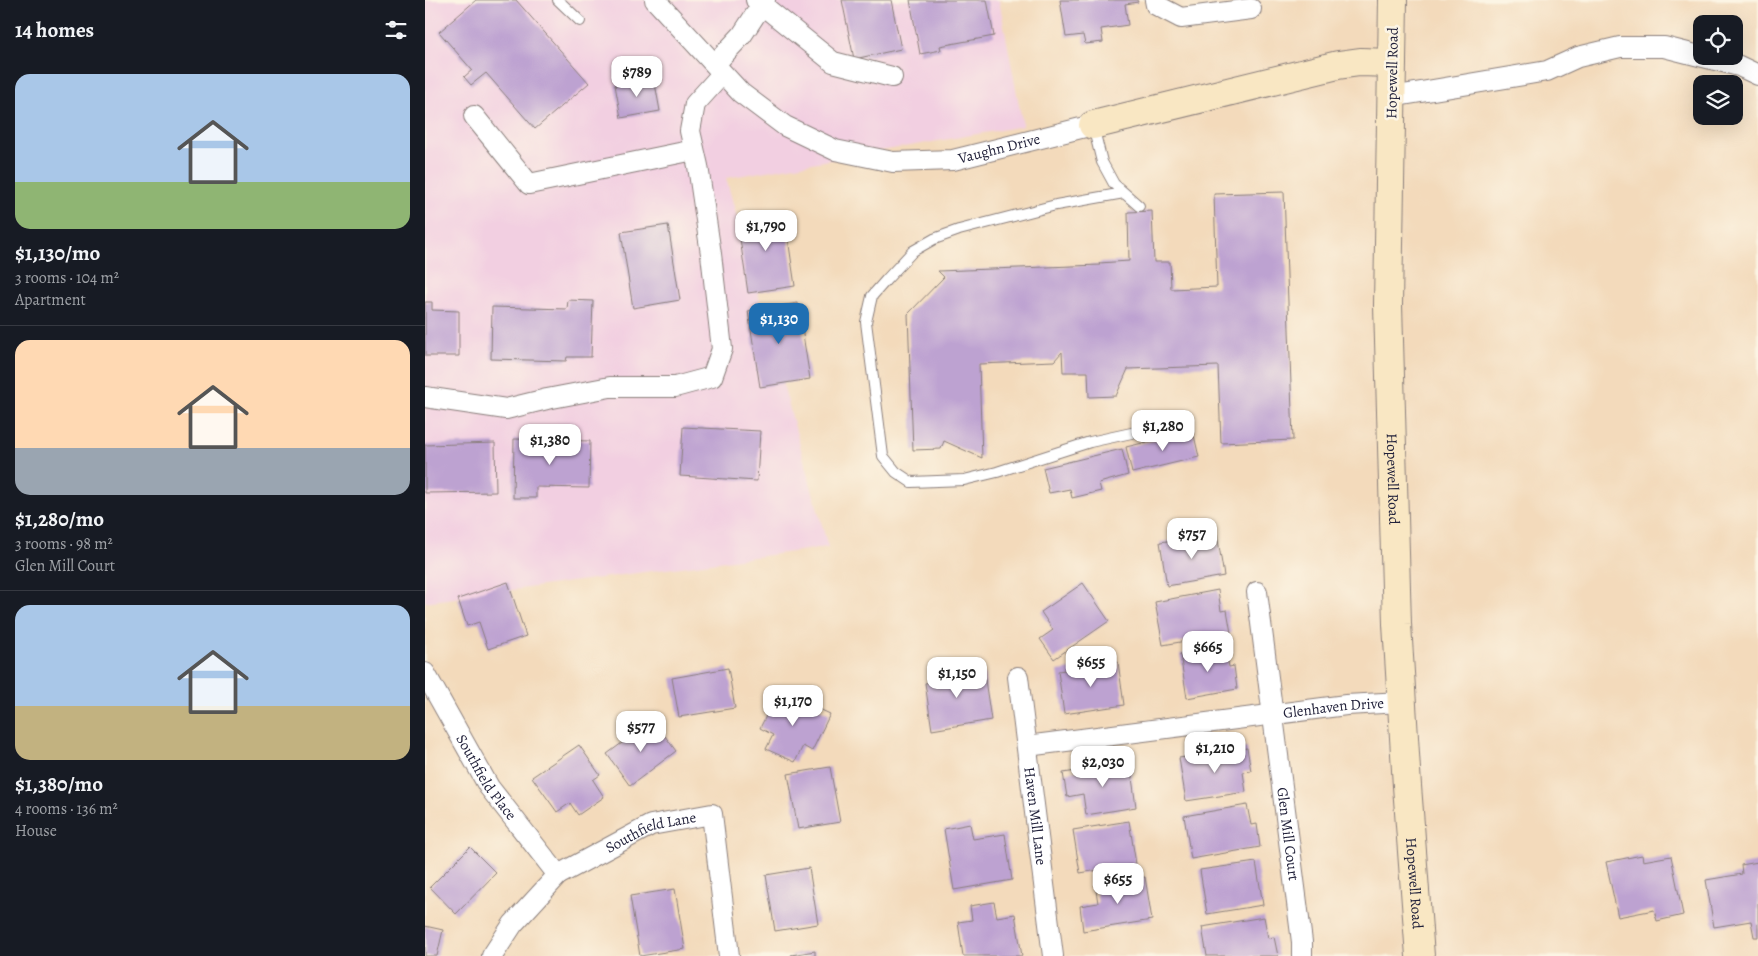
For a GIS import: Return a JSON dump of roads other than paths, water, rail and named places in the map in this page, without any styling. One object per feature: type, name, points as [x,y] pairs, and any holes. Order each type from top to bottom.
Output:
[{"type":"street","name":"Vaughn Drive","points":[[655,0],[741,93],[785,126],[835,150],[893,162],[953,160],[1337,65],[1360,62],[1392,63]]},
{"type":"street","points":[[1155,0],[1156,5],[1181,18],[1251,9]]},
{"type":"street","name":"Hopewell Road","points":[[1393,0],[1388,306],[1397,614],[1407,786],[1420,956]]},
{"type":"street","points":[[425,397],[506,409],[610,387],[675,387],[713,377],[722,349],[711,254],[690,131],[695,104],[742,35],[760,2],[833,62],[892,77]]},
{"type":"street","points":[[1391,98],[1547,71],[1578,57],[1620,47],[1664,47],[1739,66],[1758,75]]},
{"type":"street","points":[[474,116],[529,184],[694,150]]},
{"type":"street","name":"Glen Mill Court","points":[[1257,592],[1302,942],[1301,956]]},
{"type":"street","name":"Southfield Place","points":[[425,672],[489,787],[558,875]]},
{"type":"street","name":"Haven Mill Lane","points":[[1017,677],[1053,956]]},
{"type":"street","name":"Glenhaven Drive","points":[[1027,746],[1346,706],[1402,702]]},
{"type":"street","name":"Southfield Lane","points":[[492,956],[513,924],[558,875],[651,825],[711,814],[729,956]]},
{"type":"lane","points":[[558,0],[580,21]]},
{"type":"lane","points":[[1093,125],[1102,162],[1114,184],[1139,206]]},
{"type":"lane","points":[[1123,193],[1056,205],[959,230],[934,239],[913,251],[887,279],[872,296],[866,322],[883,456],[896,472],[911,482],[964,480],[997,472],[1090,442],[1182,422]]}]
